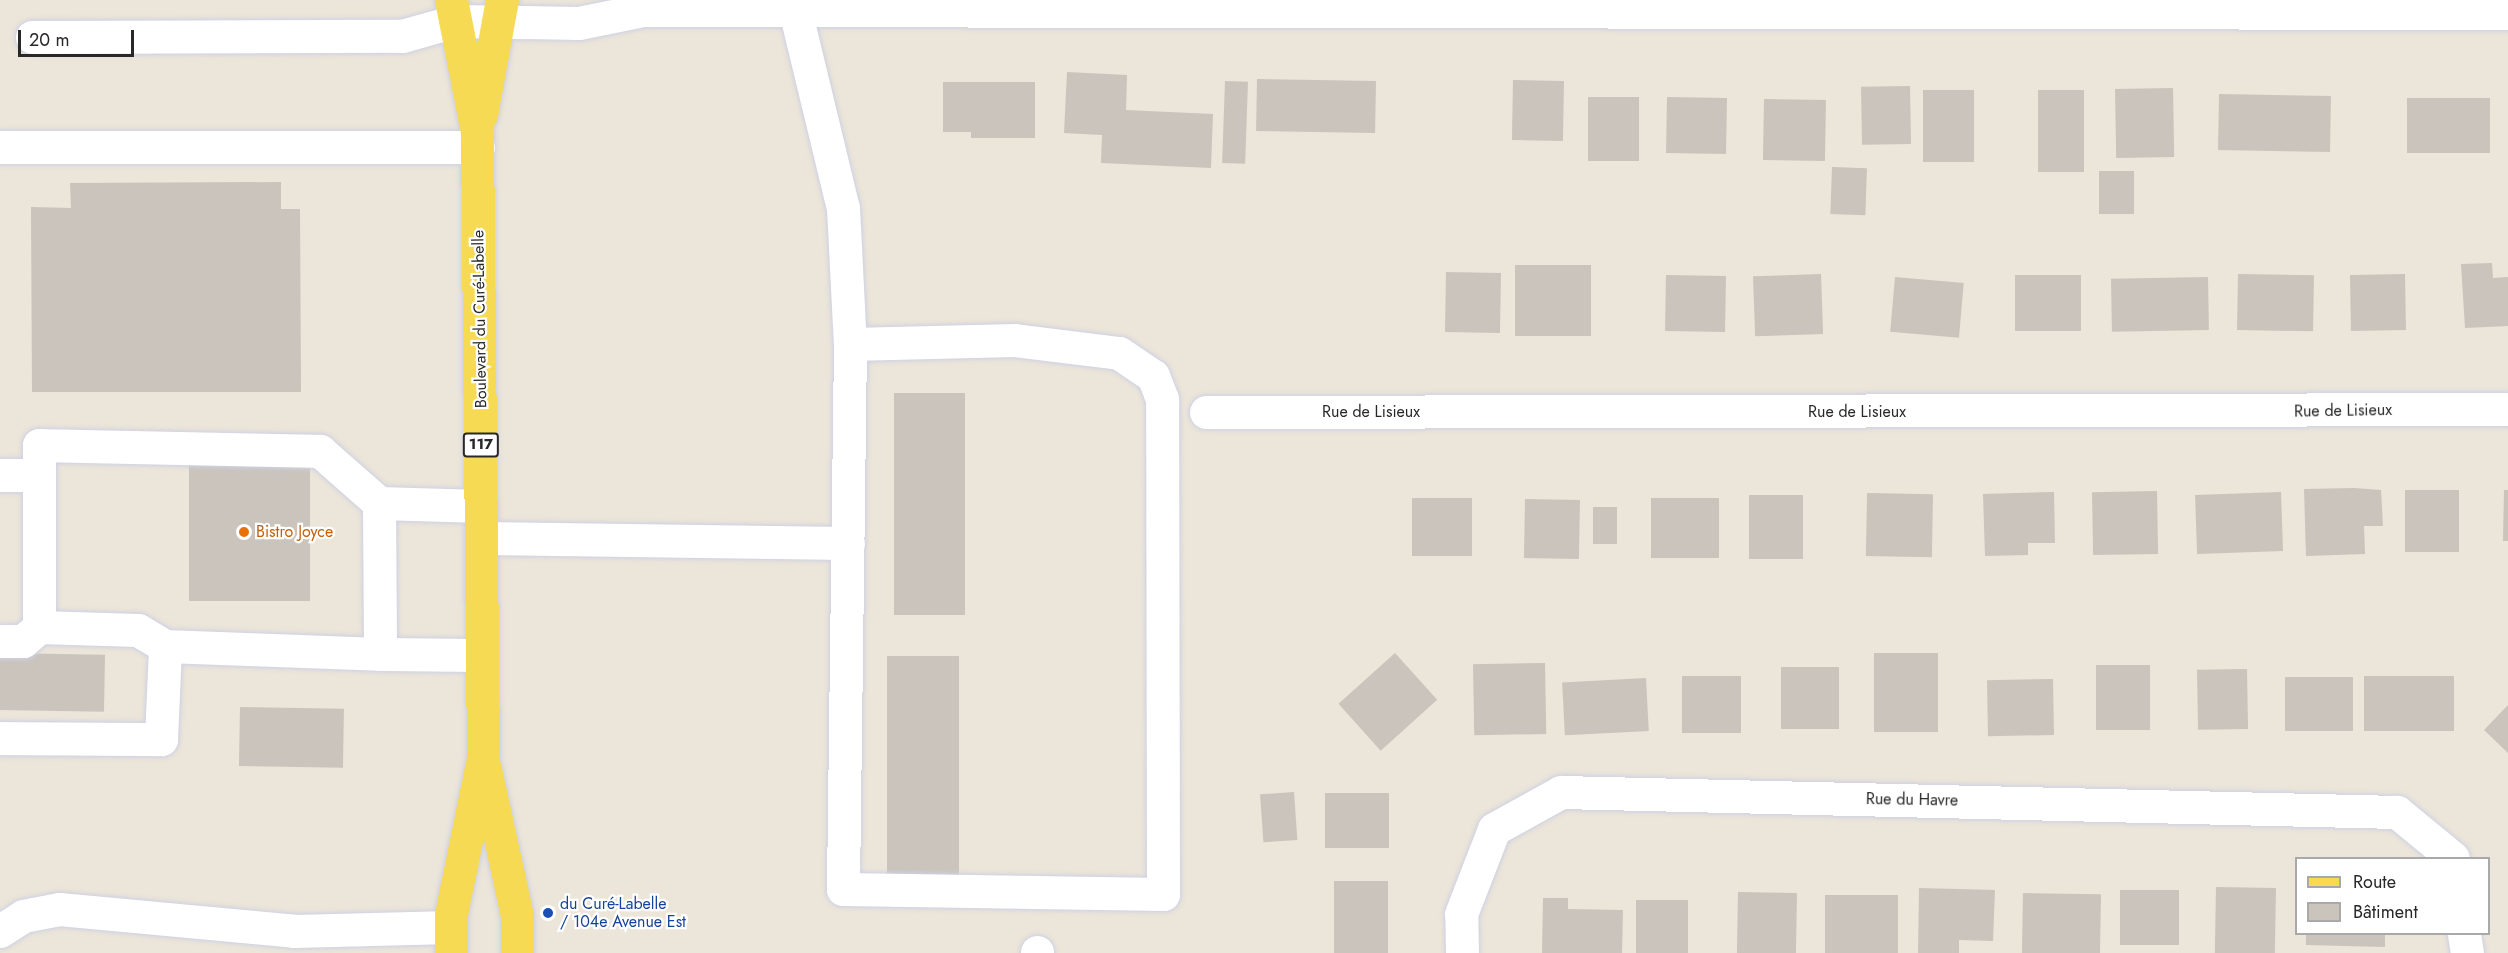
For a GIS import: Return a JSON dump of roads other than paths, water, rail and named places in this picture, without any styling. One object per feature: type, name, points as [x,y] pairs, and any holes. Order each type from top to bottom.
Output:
[{"type":"main road","name":"Boulevard du Curé-Labelle","points":[[453,10],[478,140]]},
{"type":"main road","name":"Boulevard du Curé-Labelle","points":[[451,940],[483,758],[478,140],[500,11]]},
{"type":"main road","name":"Boulevard du Curé-Labelle","points":[[483,758],[517,916],[518,953]]},
{"type":"street","points":[[600,0],[643,10]]},
{"type":"street","points":[[32,37],[402,36],[453,10],[500,11],[579,23],[643,10],[1001,6],[2508,13]]},
{"type":"street","points":[[795,10],[843,208],[850,344],[843,889],[1163,894],[1162,399],[1153,376],[1119,353],[1015,340],[850,344]]},
{"type":"street","points":[[0,147],[478,140]]},
{"type":"street","name":"Rue de Lisieux","points":[[1206,412],[2508,409]]},
{"type":"street","points":[[39,627],[39,445],[320,451],[379,503],[481,522],[848,543]]},
{"type":"street","points":[[0,475],[39,476]]},
{"type":"street","points":[[379,503],[380,654]]},
{"type":"street","points":[[0,641],[23,641],[39,627],[138,630],[165,646],[482,656]]},
{"type":"street","points":[[0,738],[161,739],[165,646]]},
{"type":"street","name":"Rue du Havre","points":[[1462,953],[1461,914],[1494,829],[1561,792],[2397,812],[2452,857]]},
{"type":"street","points":[[0,931],[23,916],[59,909],[294,931],[451,940]]},
{"type":"street","points":[[2464,935],[2467,953]]},
{"type":"place","name":"Bistro Joyce","points":[[244,532]]},
{"type":"place","name":"du Curé-Labelle / 104e Avenue Est","points":[[548,913]]}]
